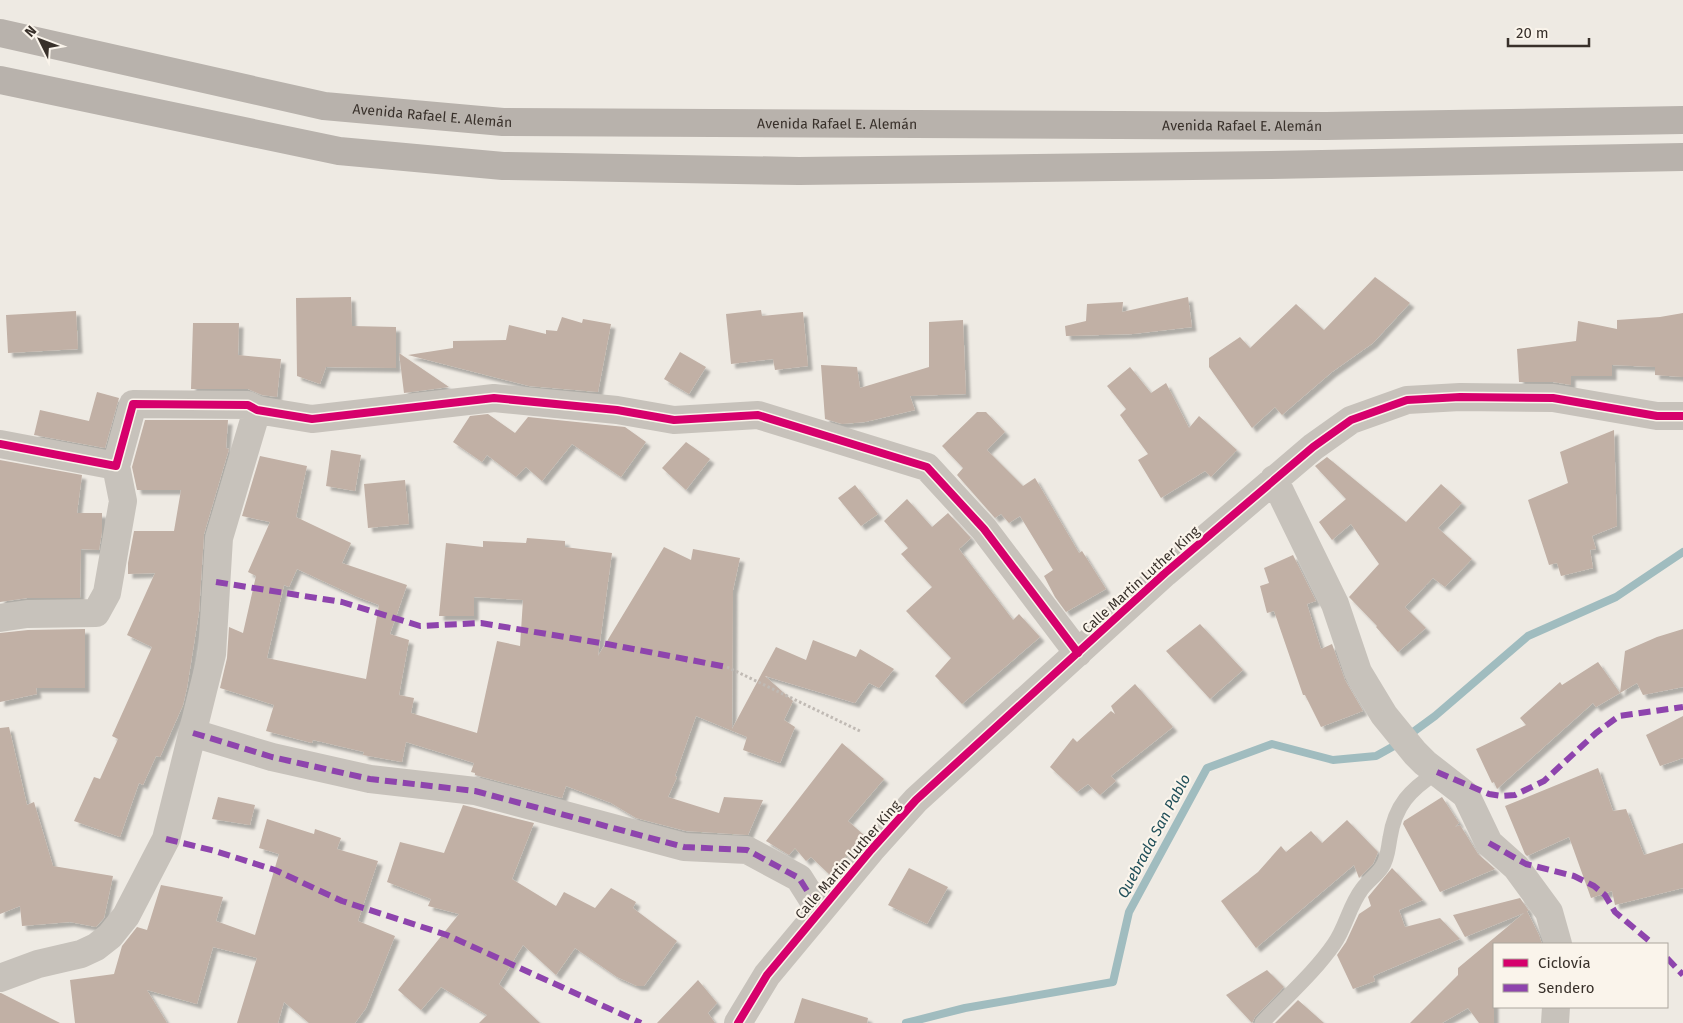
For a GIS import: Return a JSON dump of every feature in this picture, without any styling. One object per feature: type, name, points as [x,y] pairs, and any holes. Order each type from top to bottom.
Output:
[{"type":"main road","name":"Avenida Rafael E. Alemán","points":[[0,33],[324,106],[503,122],[1326,126],[1683,120]]},
{"type":"main road","points":[[0,80],[339,151],[502,166],[799,172],[1683,157]]},
{"type":"street","name":"Calle Martin Luther King","points":[[738,1023],[767,975],[820,910],[916,800],[1165,573],[1274,479],[1313,447],[1351,420],[1407,400],[1460,397],[1553,398],[1656,416],[1683,416]]},
{"type":"street","points":[[0,618],[27,614],[96,613],[107,593],[123,501],[116,466],[133,404],[248,405],[258,410],[312,419],[494,398],[617,410],[674,420],[758,416],[926,467],[984,529],[1078,653]]},
{"type":"street","points":[[0,978],[38,964],[81,954],[110,936],[126,916],[166,839],[212,654],[219,538],[258,410]]},
{"type":"street","points":[[0,444],[116,466]]},
{"type":"street","points":[[1274,479],[1335,604],[1358,672],[1384,715],[1415,753],[1466,795],[1490,843],[1516,867],[1549,912],[1558,943]]},
{"type":"street","points":[[193,733],[272,757],[370,779],[475,792],[684,847],[747,850],[799,878],[820,910]]},
{"type":"street","points":[[1555,1023],[1556,1008]]},
{"type":"lane","points":[[1262,1023],[1322,960],[1335,943],[1343,929],[1353,903],[1382,868],[1396,812],[1423,781],[1437,772]]},
{"type":"path","points":[[727,667],[862,732]]},
{"type":"building","points":[[1375,277],[1410,303],[1373,343],[1332,372],[1282,415],[1275,407],[1252,428],[1209,367],[1209,358],[1240,337],[1250,348],[1296,304],[1324,330]]},
{"type":"building","points":[[351,297],[352,326],[396,327],[396,368],[326,367],[320,384],[297,376],[296,298]]},
{"type":"building","points":[[1188,297],[1192,327],[1133,334],[1066,336],[1065,326],[1086,321],[1087,304],[1123,302],[1122,312]]},
{"type":"building","points":[[761,310],[762,316],[803,312],[808,366],[775,370],[773,359],[731,364],[726,314]]},
{"type":"building","points":[[76,311],[78,349],[8,353],[6,315]]},
{"type":"building","points":[[1683,313],[1683,377],[1655,375],[1655,367],[1612,365],[1612,376],[1571,376],[1571,385],[1553,382],[1519,382],[1517,349],[1576,341],[1578,321],[1617,329],[1617,320],[1660,317]]},
{"type":"building","points":[[562,317],[582,323],[583,319],[611,324],[598,392],[529,386],[408,355],[453,348],[453,341],[506,340],[509,325],[546,334],[546,330],[557,331]]},
{"type":"building","points":[[963,320],[966,394],[910,396],[915,410],[865,422],[842,424],[825,419],[821,365],[857,367],[860,388],[929,367],[929,322]]},
{"type":"building","points":[[193,323],[239,323],[238,355],[281,359],[277,397],[262,395],[248,389],[191,389]]},
{"type":"building","points":[[680,352],[706,367],[689,394],[664,379]]},
{"type":"building","points":[[399,353],[449,387],[404,393]]},
{"type":"building","points":[[1130,367],[1151,393],[1166,383],[1189,428],[1199,416],[1237,450],[1211,477],[1205,471],[1161,498],[1138,460],[1148,454],[1120,415],[1126,409],[1107,386]]},
{"type":"building","points":[[97,392],[119,398],[105,448],[34,435],[40,410],[89,421]]},
{"type":"building","points":[[977,412],[986,412],[1005,432],[987,450],[1023,486],[1035,478],[1079,553],[1082,551],[1106,589],[1066,612],[1055,597],[1044,576],[1053,570],[1020,516],[1009,523],[1001,514],[995,518],[957,475],[963,468],[942,446]]},
{"type":"building","points":[[488,414],[515,433],[528,417],[625,427],[646,442],[621,477],[572,444],[542,481],[526,467],[516,477],[487,455],[482,462],[453,442],[470,416]]},
{"type":"building","points":[[145,420],[228,420],[226,448],[229,449],[204,534],[199,612],[183,705],[160,757],[156,756],[143,785],[139,783],[120,837],[74,821],[94,777],[100,779],[118,739],[112,736],[152,647],[127,635],[155,573],[128,574],[128,563],[134,531],[174,531],[181,490],[137,490],[132,467]]},
{"type":"building","points":[[1614,430],[1617,526],[1592,536],[1596,549],[1590,550],[1593,568],[1561,576],[1557,563],[1549,565],[1528,500],[1568,483],[1560,452]]},
{"type":"building","points":[[686,442],[710,459],[686,490],[662,468]]},
{"type":"building","points":[[331,450],[361,455],[355,491],[326,486]]},
{"type":"building","points":[[260,456],[307,466],[296,517],[351,543],[342,563],[407,585],[390,634],[409,640],[399,695],[414,698],[411,713],[477,733],[497,641],[520,646],[523,600],[474,597],[474,616],[439,616],[446,543],[483,547],[483,541],[526,543],[527,538],[565,541],[565,547],[612,553],[598,656],[664,547],[691,560],[693,549],[740,558],[733,590],[732,729],[776,647],[806,660],[813,640],[856,657],[860,649],[894,669],[879,688],[869,683],[855,703],[765,676],[793,701],[784,720],[795,727],[780,763],[743,750],[747,737],[696,716],[675,776],[677,777],[668,797],[719,813],[724,797],[763,800],[748,835],[686,831],[636,818],[611,803],[566,786],[562,798],[475,775],[475,773],[471,772],[474,763],[406,742],[402,762],[363,755],[364,752],[313,740],[312,743],[266,731],[274,705],[220,688],[227,658],[229,627],[243,633],[256,576],[248,572],[270,522],[242,516]],"holes":[[[297,569],[379,605],[366,679],[267,658],[284,585],[289,587]]]},
{"type":"building","points":[[1327,457],[1406,522],[1441,484],[1462,503],[1438,528],[1472,559],[1445,587],[1433,578],[1405,607],[1426,628],[1398,652],[1377,626],[1349,597],[1379,564],[1351,524],[1332,540],[1319,522],[1346,499],[1315,466]]},
{"type":"building","points":[[0,460],[82,475],[77,513],[102,513],[102,532],[99,550],[81,549],[80,598],[27,598],[0,602]]},
{"type":"building","points":[[405,480],[409,524],[368,528],[364,484]]},
{"type":"building","points":[[855,485],[878,514],[861,526],[838,498]]},
{"type":"building","points":[[907,499],[932,527],[948,513],[971,538],[959,549],[1013,620],[1019,614],[1040,637],[962,704],[935,676],[951,658],[906,611],[932,587],[901,554],[908,548],[884,521]]},
{"type":"building","points":[[1293,555],[1316,601],[1307,604],[1321,649],[1332,644],[1345,680],[1363,711],[1321,727],[1305,695],[1303,695],[1274,611],[1267,613],[1260,586],[1269,583],[1264,568]]},
{"type":"building","points":[[1200,624],[1243,670],[1210,699],[1166,651]]},
{"type":"building","points":[[85,629],[85,688],[36,688],[37,694],[0,702],[0,633],[28,630]]},
{"type":"building","points":[[1683,629],[1683,687],[1643,695],[1637,683],[1620,693],[1625,651],[1657,637]]},
{"type":"building","points":[[1598,662],[1620,693],[1596,707],[1593,703],[1497,789],[1494,782],[1492,783],[1476,749],[1526,725],[1520,718],[1560,682],[1562,685]]},
{"type":"building","points":[[1135,684],[1173,727],[1111,776],[1116,781],[1100,795],[1088,784],[1077,792],[1050,767],[1073,738],[1077,742],[1111,711],[1115,714],[1111,706]]},
{"type":"building","points":[[1683,716],[1683,758],[1660,766],[1646,735]]},
{"type":"building","points":[[9,727],[27,805],[34,802],[53,866],[113,876],[104,918],[96,927],[70,922],[22,926],[20,906],[0,914],[0,728]]},
{"type":"building","points":[[842,743],[884,779],[848,821],[864,835],[830,875],[811,857],[806,861],[795,848],[789,855],[766,841]]},
{"type":"building","points":[[1598,768],[1613,811],[1626,809],[1644,855],[1683,843],[1683,888],[1615,905],[1612,891],[1591,898],[1569,837],[1527,856],[1525,854],[1505,806]]},
{"type":"building","points":[[218,797],[255,805],[250,825],[212,819]]},
{"type":"building","points":[[1442,797],[1459,823],[1455,827],[1460,825],[1478,854],[1495,869],[1440,892],[1403,824],[1404,821]]},
{"type":"building","points":[[463,805],[534,823],[512,879],[556,906],[564,892],[595,908],[611,888],[636,902],[633,908],[677,941],[644,986],[637,986],[617,977],[575,948],[556,975],[523,945],[499,984],[540,1023],[479,1023],[487,1015],[441,987],[421,1010],[398,990],[459,914],[428,906],[431,899],[387,882],[400,842],[444,853]]},
{"type":"building","points":[[267,819],[314,834],[315,829],[341,838],[337,849],[378,861],[358,921],[395,936],[366,1008],[355,1023],[309,1023],[284,1002],[278,1023],[237,1023],[257,958],[213,947],[197,1004],[147,990],[167,1023],[75,1023],[70,980],[114,974],[122,946],[137,927],[147,930],[161,885],[223,897],[216,921],[255,935],[279,854],[259,848]]},
{"type":"building","points":[[1347,820],[1378,852],[1373,864],[1359,878],[1354,865],[1256,948],[1221,901],[1258,872],[1281,846],[1286,852],[1311,831],[1322,843]]},
{"type":"building","points":[[909,868],[948,887],[927,924],[888,905]]},
{"type":"building","points":[[1392,868],[1423,900],[1399,910],[1405,927],[1440,918],[1460,939],[1373,976],[1375,981],[1353,989],[1337,955],[1346,942],[1359,914],[1371,906],[1368,897]]},
{"type":"building","points":[[1520,898],[1529,911],[1527,911],[1542,943],[1493,943],[1494,1023],[1479,1023],[1468,1008],[1442,1023],[1410,1023],[1458,975],[1458,968],[1524,913],[1465,937],[1453,915]]},
{"type":"building","points":[[1267,970],[1284,987],[1255,1017],[1252,1023],[1226,995]]},
{"type":"building","points":[[698,980],[717,1003],[708,1013],[715,1023],[657,1023]]},
{"type":"building","points":[[1,993],[60,1023],[0,1023]]},
{"type":"building","points":[[802,998],[868,1018],[867,1023],[794,1023]]},
{"type":"building","points":[[1298,1000],[1324,1023],[1275,1023]]},
{"type":"waterway","name":"Quebrada San Pablo","points":[[906,1023],[965,1008],[1113,982],[1129,912],[1207,768],[1272,744],[1333,760],[1376,756],[1394,746],[1435,716],[1528,636],[1616,597],[1683,552]]},
{"type":"marked path","points":[[216,582],[342,602],[420,626],[481,623],[607,644],[727,667]]},
{"type":"marked path","points":[[1437,772],[1489,794],[1515,795],[1544,781],[1596,733],[1619,716],[1683,707]]},
{"type":"marked path","points":[[193,733],[272,757],[370,779],[475,791],[684,847],[747,850],[799,878],[820,911]]},
{"type":"marked path","points":[[166,839],[215,851],[275,870],[342,901],[447,935],[641,1023]]},
{"type":"marked path","points":[[1489,843],[1526,864],[1574,876],[1594,886],[1605,895],[1615,912],[1652,943]]},
{"type":"marked path","points":[[1668,959],[1683,975]]},
{"type":"cycle path","points":[[738,1023],[767,975],[871,850],[916,800],[1165,573],[1313,447],[1351,420],[1407,400],[1460,397],[1553,398],[1657,416],[1683,416]]},
{"type":"cycle path","points":[[0,444],[116,466],[133,404],[248,405],[257,410],[312,419],[494,398],[617,410],[674,420],[758,415],[927,467],[984,529],[1078,653]]}]
